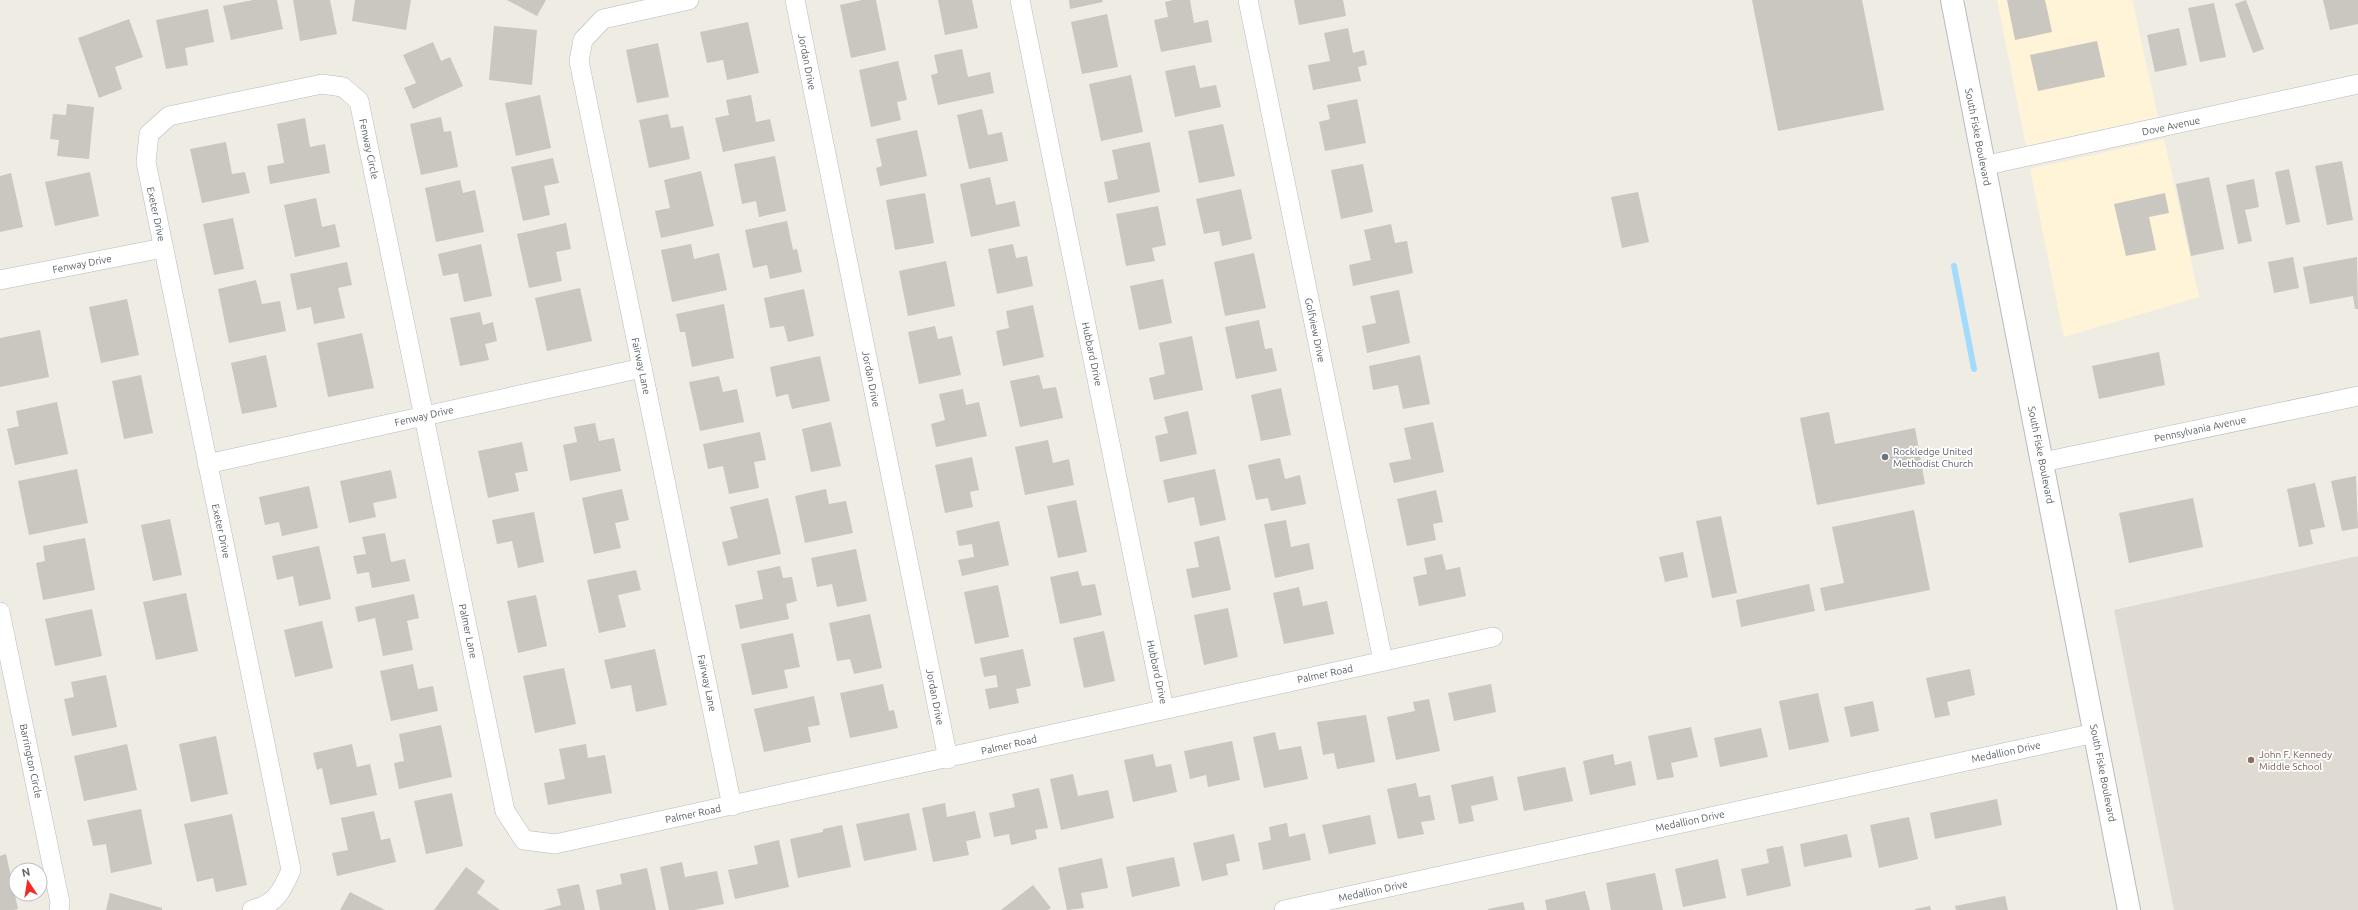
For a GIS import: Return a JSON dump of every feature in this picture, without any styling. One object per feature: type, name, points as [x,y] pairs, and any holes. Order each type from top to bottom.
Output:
[{"type":"main road","name":"South Fiske Boulevard","points":[[1952,0],[1983,166],[2043,462],[2129,910]]},
{"type":"street","name":"Fairway Lane","points":[[689,0],[603,19],[582,40],[579,61],[732,806]]},
{"type":"street","name":"Jordan Drive","points":[[795,0],[948,759]]},
{"type":"street","name":"Hubbard Drive","points":[[1020,0],[1164,709]]},
{"type":"street","name":"Golfview Drive","points":[[1248,0],[1383,661]]},
{"type":"street","name":"Fenway Circle","points":[[149,134],[170,116],[322,84],[343,88],[359,101],[424,417]]},
{"type":"street","name":"Dove Avenue","points":[[1983,166],[2358,84]]},
{"type":"street","name":"Exeter Drive","points":[[149,134],[146,162],[291,870],[282,892],[265,907],[252,910]]},
{"type":"street","name":"Fenway Drive","points":[[0,280],[163,248]]},
{"type":"street","name":"Fenway Drive","points":[[207,464],[642,368]]},
{"type":"street","name":"Pennsylvania Avenue","points":[[2043,462],[2358,396]]},
{"type":"street","name":"Palmer Lane","points":[[424,417],[505,811],[524,840]]},
{"type":"street","name":"Barrington Circle","points":[[0,612],[60,903],[59,910]]},
{"type":"street","name":"Palmer Road","points":[[524,840],[555,844],[948,759],[1164,709],[1493,637]]},
{"type":"street","name":"Medallion Drive","points":[[1284,910],[2095,733]]},
{"type":"shaded area","points":[[1997,0],[2132,0],[2158,117],[2026,146]]},
{"type":"shaded area","points":[[2164,139],[2199,297],[2064,337],[2030,169]]},
{"type":"shaded area","name":"John F. Kennedy Middle School","points":[[2358,556],[2358,910],[2174,910],[2114,610]]},
{"type":"building","points":[[253,0],[277,0],[283,29],[231,40],[223,6]]},
{"type":"building","points":[[293,0],[330,0],[337,34],[300,41]]},
{"type":"building","points":[[355,0],[411,0],[406,30],[352,21]]},
{"type":"building","points":[[507,0],[546,0],[537,16]]},
{"type":"building","points":[[862,0],[876,0],[886,50],[851,58],[840,5]]},
{"type":"building","points":[[938,0],[972,0],[978,28],[945,35]]},
{"type":"building","points":[[1069,0],[1102,0],[1103,2],[1070,9]]},
{"type":"building","points":[[1173,0],[1190,0],[1194,23],[1208,20],[1212,42],[1161,52],[1154,20],[1168,17],[1165,2]]},
{"type":"building","points":[[1294,0],[1343,0],[1346,16],[1299,25]]},
{"type":"building","points":[[1752,0],[1862,0],[1884,110],[1778,131]]},
{"type":"building","points":[[2007,0],[2045,0],[2052,32],[2015,40]]},
{"type":"building","points":[[2246,0],[2264,49],[2253,53],[2235,4]]},
{"type":"building","points":[[2323,0],[2358,0],[2358,24],[2330,30]]},
{"type":"building","points":[[2214,3],[2226,57],[2200,62],[2188,8]]},
{"type":"building","points":[[208,9],[214,42],[185,48],[188,65],[166,69],[156,20]]},
{"type":"building","points":[[1107,14],[1118,67],[1082,74],[1071,22]]},
{"type":"building","points":[[129,19],[143,57],[115,67],[122,89],[99,98],[78,38]]},
{"type":"building","points":[[748,22],[759,73],[727,80],[723,60],[707,63],[700,32]]},
{"type":"building","points":[[494,26],[537,30],[532,85],[489,80]]},
{"type":"building","points":[[1348,28],[1353,53],[1364,50],[1367,65],[1358,67],[1361,81],[1313,90],[1308,65],[1330,61],[1324,33]]},
{"type":"building","points":[[2179,28],[2187,65],[2155,72],[2147,35]]},
{"type":"building","points":[[2097,41],[2105,77],[2038,91],[2030,55]]},
{"type":"building","points":[[433,42],[441,61],[450,57],[463,86],[413,109],[404,88],[416,83],[403,55]]},
{"type":"building","points":[[658,43],[669,97],[637,103],[626,50]]},
{"type":"building","points":[[962,49],[968,77],[990,72],[994,93],[938,105],[931,75],[938,73],[934,55]]},
{"type":"building","points":[[898,61],[907,100],[897,102],[901,120],[871,127],[859,70]]},
{"type":"building","points":[[1195,65],[1200,88],[1216,85],[1221,107],[1175,117],[1165,71]]},
{"type":"building","points":[[1131,75],[1143,132],[1101,141],[1089,84]]},
{"type":"building","points":[[540,95],[551,148],[516,156],[505,103]]},
{"type":"building","points":[[751,95],[756,122],[770,119],[775,141],[723,152],[715,118],[729,115],[726,100]]},
{"type":"building","points":[[1357,99],[1366,143],[1325,151],[1319,122],[1330,119],[1327,105]]},
{"type":"building","points":[[67,104],[94,107],[89,159],[57,156],[59,140],[50,139],[53,114],[66,115]]},
{"type":"building","points":[[982,109],[988,135],[1002,132],[1008,161],[969,169],[957,115]]},
{"type":"building","points":[[668,114],[671,128],[683,126],[690,159],[649,168],[639,120]]},
{"type":"building","points":[[441,117],[444,132],[451,131],[458,167],[421,175],[410,124]]},
{"type":"building","points":[[305,118],[310,147],[325,144],[330,173],[270,184],[267,166],[284,163],[277,124]]},
{"type":"building","points":[[1223,124],[1235,176],[1199,183],[1188,131]]},
{"type":"building","points":[[917,130],[927,176],[880,186],[876,168],[882,166],[876,139]]},
{"type":"building","points":[[226,142],[232,174],[245,172],[250,193],[202,203],[190,149]]},
{"type":"building","points":[[1150,142],[1160,192],[1108,203],[1104,182],[1118,179],[1112,150]]},
{"type":"building","points":[[775,156],[786,211],[759,217],[756,201],[742,204],[734,164]]},
{"type":"building","points":[[553,158],[559,183],[544,186],[550,215],[523,221],[511,167]]},
{"type":"building","points":[[2342,161],[2353,220],[2327,225],[2315,166]]},
{"type":"building","points":[[1363,164],[1373,212],[1341,219],[1331,170]]},
{"type":"building","points":[[2289,169],[2300,222],[2286,225],[2275,172]]},
{"type":"building","points":[[701,171],[714,226],[661,238],[655,211],[670,208],[664,180]]},
{"type":"building","points":[[90,172],[99,216],[55,226],[45,182]]},
{"type":"building","points":[[11,173],[23,227],[0,232],[0,176]]},
{"type":"building","points":[[990,177],[996,205],[1015,201],[1020,226],[971,237],[960,184]]},
{"type":"building","points":[[2209,177],[2224,249],[2191,256],[2176,184]]},
{"type":"building","points":[[2254,179],[2259,207],[2245,210],[2252,241],[2238,244],[2226,185]]},
{"type":"building","points":[[460,180],[463,193],[475,190],[484,232],[436,242],[425,188]]},
{"type":"building","points":[[1241,189],[1252,239],[1222,246],[1219,231],[1204,234],[1196,199]]},
{"type":"building","points":[[1638,192],[1649,242],[1622,248],[1611,197]]},
{"type":"building","points":[[925,193],[934,243],[895,250],[886,200]]},
{"type":"building","points":[[2165,193],[2169,213],[2149,217],[2156,250],[2126,256],[2114,204]]},
{"type":"building","points":[[316,198],[322,227],[335,224],[340,247],[295,257],[284,205]]},
{"type":"building","points":[[1158,206],[1166,245],[1152,248],[1155,261],[1126,266],[1116,214]]},
{"type":"building","points":[[233,218],[244,269],[214,275],[203,224]]},
{"type":"building","points":[[787,221],[793,250],[797,249],[802,272],[770,279],[767,265],[753,268],[745,230]]},
{"type":"building","points":[[566,223],[571,249],[556,252],[562,281],[529,288],[517,234]]},
{"type":"building","points":[[1391,224],[1395,243],[1407,241],[1413,273],[1353,286],[1349,265],[1371,260],[1364,230]]},
{"type":"building","points":[[481,244],[492,296],[464,302],[458,273],[443,276],[438,254]]},
{"type":"building","points":[[691,244],[694,259],[719,253],[727,290],[672,302],[661,250]]},
{"type":"building","points":[[1013,244],[1016,258],[1027,256],[1033,286],[997,294],[988,249]]},
{"type":"building","points":[[1254,253],[1266,308],[1225,316],[1214,262]]},
{"type":"building","points":[[2293,257],[2299,288],[2274,293],[2268,262]]},
{"type":"building","points":[[2357,257],[2358,309],[2355,309],[2353,296],[2310,304],[2303,267]]},
{"type":"building","points":[[946,261],[955,306],[908,316],[899,271]]},
{"type":"building","points":[[347,262],[352,285],[338,288],[345,318],[314,324],[311,307],[297,310],[290,274]]},
{"type":"building","points":[[1163,279],[1172,323],[1139,330],[1130,286]]},
{"type":"building","points":[[256,280],[262,304],[280,301],[286,331],[229,343],[218,289]]},
{"type":"building","points":[[580,288],[592,341],[547,351],[535,298]]},
{"type":"building","points":[[804,289],[814,336],[788,342],[784,326],[770,328],[764,298]]},
{"type":"building","points":[[1399,290],[1410,343],[1367,353],[1362,326],[1376,323],[1370,296]]},
{"type":"building","points":[[127,299],[139,355],[101,363],[89,307]]},
{"type":"building","points":[[724,304],[734,358],[692,367],[685,332],[680,332],[676,314]]},
{"type":"building","points":[[1033,305],[1044,357],[1003,366],[996,331],[1009,328],[1006,311]]},
{"type":"building","points":[[480,312],[483,325],[493,322],[497,341],[485,344],[489,360],[460,366],[450,318]]},
{"type":"building","points":[[1259,320],[1265,349],[1272,348],[1277,371],[1236,379],[1225,327]]},
{"type":"building","points":[[935,326],[938,339],[952,336],[961,375],[919,384],[908,332]]},
{"type":"building","points":[[40,330],[49,377],[0,387],[0,338]]},
{"type":"building","points":[[362,333],[374,388],[328,397],[317,343]]},
{"type":"building","points":[[1192,336],[1203,390],[1154,400],[1149,378],[1165,374],[1159,343]]},
{"type":"building","points":[[2159,352],[2165,385],[2099,399],[2092,366]]},
{"type":"building","points":[[266,355],[277,407],[242,414],[231,363]]},
{"type":"building","points":[[1420,355],[1430,404],[1403,409],[1398,385],[1373,390],[1369,366]]},
{"type":"building","points":[[820,356],[830,401],[792,409],[788,394],[776,397],[770,367]]},
{"type":"building","points":[[141,375],[153,433],[124,439],[112,381]]},
{"type":"building","points":[[1039,375],[1043,389],[1056,387],[1063,418],[1020,427],[1010,381]]},
{"type":"building","points":[[719,376],[723,392],[737,389],[744,422],[700,431],[689,382]]},
{"type":"building","points":[[1281,388],[1291,435],[1261,441],[1251,395]]},
{"type":"building","points":[[963,389],[966,405],[979,402],[987,436],[936,447],[931,424],[945,420],[939,394]]},
{"type":"building","points":[[57,402],[68,454],[15,465],[7,429],[19,426],[16,411]]},
{"type":"building","points":[[1188,411],[1197,454],[1160,462],[1155,436],[1168,433],[1164,417]]},
{"type":"building","points":[[1829,412],[1835,444],[1915,428],[1925,484],[1817,505],[1800,418]]},
{"type":"building","points":[[831,422],[841,466],[811,472],[802,429]]},
{"type":"building","points":[[1433,422],[1444,472],[1394,483],[1389,463],[1411,459],[1404,428]]},
{"type":"building","points":[[595,423],[599,441],[614,438],[621,471],[570,481],[563,445],[577,442],[574,427]]},
{"type":"building","points":[[760,432],[766,460],[754,462],[759,488],[729,494],[723,466],[708,469],[703,444]]},
{"type":"building","points":[[1048,440],[1053,463],[1069,459],[1074,485],[1025,495],[1015,447]]},
{"type":"building","points":[[522,442],[528,471],[515,473],[519,491],[488,498],[478,451]]},
{"type":"building","points":[[972,457],[979,490],[970,492],[973,507],[945,513],[935,465]]},
{"type":"building","points":[[1280,458],[1285,479],[1300,475],[1306,504],[1271,511],[1268,498],[1256,500],[1248,465]]},
{"type":"building","points":[[77,469],[88,523],[29,535],[18,481]]},
{"type":"building","points":[[1215,469],[1226,520],[1200,526],[1194,497],[1168,503],[1163,480]]},
{"type":"building","points":[[391,470],[397,498],[373,503],[376,517],[349,523],[340,481]]},
{"type":"building","points":[[2356,476],[2358,528],[2342,531],[2331,481]]},
{"type":"building","points":[[2315,483],[2325,527],[2310,530],[2313,544],[2299,547],[2287,489]]},
{"type":"building","points":[[309,486],[318,528],[282,536],[279,522],[265,525],[259,497]]},
{"type":"building","points":[[622,489],[629,520],[615,523],[621,548],[594,554],[582,498]]},
{"type":"building","points":[[826,489],[829,504],[846,501],[853,533],[805,543],[795,496]]},
{"type":"building","points":[[1436,490],[1443,522],[1433,524],[1436,540],[1407,546],[1397,499]]},
{"type":"building","points":[[768,498],[781,554],[728,566],[722,542],[738,538],[730,507]]},
{"type":"building","points":[[2193,498],[2203,547],[2129,563],[2119,513]]},
{"type":"building","points":[[1076,500],[1087,552],[1058,558],[1047,506]]},
{"type":"building","points":[[1914,510],[1930,590],[1825,611],[1820,588],[1844,583],[1832,527]]},
{"type":"building","points":[[534,512],[544,562],[518,568],[512,541],[497,544],[492,520]]},
{"type":"building","points":[[1721,516],[1737,593],[1712,598],[1696,521]]},
{"type":"building","points":[[170,519],[182,575],[153,581],[141,525]]},
{"type":"building","points":[[1286,520],[1291,547],[1309,543],[1314,569],[1275,578],[1264,524]]},
{"type":"building","points":[[999,521],[1009,565],[962,576],[958,560],[974,557],[972,544],[959,546],[956,531]]},
{"type":"building","points":[[385,533],[391,562],[405,559],[410,581],[372,588],[369,572],[357,574],[353,556],[366,554],[362,537]]},
{"type":"building","points":[[1219,536],[1231,590],[1192,598],[1186,569],[1199,567],[1194,542]]},
{"type":"building","points":[[85,538],[95,590],[43,600],[36,563],[45,561],[43,546]]},
{"type":"building","points":[[319,546],[331,599],[299,606],[293,576],[277,580],[272,556]]},
{"type":"building","points":[[856,549],[867,601],[837,607],[832,584],[817,587],[811,558]]},
{"type":"building","points":[[1683,552],[1688,577],[1665,582],[1659,557]]},
{"type":"building","points":[[1442,554],[1446,570],[1460,567],[1466,596],[1419,606],[1413,577],[1427,574],[1424,558]]},
{"type":"building","points":[[780,566],[783,578],[792,577],[797,601],[786,604],[789,619],[740,629],[735,605],[763,599],[757,571]]},
{"type":"building","points":[[636,570],[641,590],[618,595],[626,627],[599,633],[587,580]]},
{"type":"building","points":[[1078,571],[1082,586],[1095,584],[1102,615],[1060,624],[1050,577]]},
{"type":"building","points":[[1809,584],[1815,611],[1741,627],[1736,600]]},
{"type":"building","points":[[998,585],[1009,637],[975,644],[964,592]]},
{"type":"building","points":[[1299,587],[1303,606],[1327,601],[1334,634],[1284,644],[1273,593]]},
{"type":"building","points":[[186,593],[198,651],[156,660],[143,602]]},
{"type":"building","points":[[414,594],[419,618],[407,621],[413,650],[383,656],[375,618],[358,622],[355,607]]},
{"type":"building","points":[[536,595],[547,646],[518,653],[507,601]]},
{"type":"building","points":[[1228,608],[1238,657],[1204,665],[1194,615]]},
{"type":"building","points":[[92,609],[102,656],[55,666],[45,619]]},
{"type":"building","points":[[870,614],[882,668],[854,674],[850,659],[837,661],[829,623]]},
{"type":"building","points":[[322,621],[333,668],[295,677],[284,630]]},
{"type":"building","points":[[1104,631],[1115,681],[1084,688],[1073,638]]},
{"type":"building","points":[[793,633],[800,667],[784,670],[788,688],[752,695],[741,644]]},
{"type":"building","points":[[655,649],[667,705],[636,712],[631,685],[611,689],[604,660]]},
{"type":"building","points":[[1023,649],[1031,686],[1016,689],[1019,703],[989,709],[985,689],[998,687],[996,675],[984,677],[980,658]]},
{"type":"building","points":[[413,664],[418,689],[433,686],[438,711],[391,721],[380,671]]},
{"type":"building","points":[[564,668],[576,724],[535,733],[523,676]]},
{"type":"building","points":[[1970,669],[1975,695],[1947,702],[1950,715],[1935,718],[1926,678]]},
{"type":"building","points":[[106,675],[117,727],[72,736],[64,699],[74,697],[71,682]]},
{"type":"building","points":[[883,684],[889,711],[894,710],[898,728],[850,738],[840,693]]},
{"type":"building","points":[[1491,684],[1496,712],[1454,721],[1448,693]]},
{"type":"building","points":[[1818,693],[1829,742],[1789,750],[1779,701]]},
{"type":"building","points":[[814,696],[820,725],[808,727],[811,742],[764,752],[754,709]]},
{"type":"building","points":[[1429,699],[1440,751],[1396,760],[1387,717],[1415,711],[1413,702]]},
{"type":"building","points":[[1873,701],[1879,731],[1851,737],[1844,707]]},
{"type":"building","points":[[1366,715],[1375,762],[1337,769],[1334,753],[1323,755],[1317,722]]},
{"type":"building","points":[[441,725],[452,777],[399,789],[394,763],[404,761],[399,734]]},
{"type":"building","points":[[1691,727],[1698,757],[1671,763],[1674,777],[1657,780],[1648,736]]},
{"type":"building","points":[[1761,728],[1768,757],[1720,767],[1714,738]]},
{"type":"building","points":[[1275,732],[1279,750],[1301,746],[1308,779],[1264,788],[1253,737]]},
{"type":"building","points":[[216,736],[228,794],[191,802],[179,744]]},
{"type":"building","points":[[1232,741],[1240,780],[1208,787],[1206,775],[1190,779],[1184,751]]},
{"type":"building","points":[[127,744],[137,790],[84,801],[74,756]]},
{"type":"building","points":[[352,744],[357,767],[370,764],[377,795],[330,805],[322,768],[317,770],[313,753]]},
{"type":"building","points":[[586,744],[588,758],[605,755],[612,793],[548,805],[544,783],[565,779],[559,749]]},
{"type":"building","points":[[1153,754],[1156,767],[1171,764],[1177,792],[1133,802],[1124,760]]},
{"type":"building","points":[[1613,754],[1615,765],[1631,761],[1636,785],[1590,795],[1583,761]]},
{"type":"building","points":[[1565,767],[1573,801],[1524,811],[1517,777]]},
{"type":"building","points":[[1073,774],[1078,796],[1108,790],[1114,818],[1061,830],[1050,779]]},
{"type":"building","points":[[1493,776],[1498,800],[1471,806],[1474,821],[1459,824],[1451,785]]},
{"type":"building","points":[[1416,783],[1419,797],[1430,795],[1435,820],[1421,822],[1424,834],[1398,839],[1387,789]]},
{"type":"building","points":[[1039,788],[1048,828],[1035,830],[1037,839],[1011,845],[1009,834],[994,837],[989,813],[1015,807],[1012,794]]},
{"type":"building","points":[[452,793],[463,846],[426,854],[414,801]]},
{"type":"building","points":[[1997,799],[2002,825],[1935,839],[1930,813]]},
{"type":"building","points":[[945,803],[947,817],[975,811],[981,838],[966,841],[969,855],[933,862],[922,808]]},
{"type":"building","points":[[141,809],[152,864],[111,873],[106,844],[93,846],[87,820]]},
{"type":"building","points":[[374,811],[381,840],[390,838],[396,862],[337,876],[332,853],[348,850],[341,818]]},
{"type":"building","points":[[909,813],[917,850],[864,861],[856,824]]},
{"type":"building","points":[[232,814],[247,885],[216,892],[213,878],[197,882],[184,824]]},
{"type":"building","points":[[1370,815],[1376,844],[1329,854],[1322,825]]},
{"type":"building","points":[[1909,817],[1918,859],[1879,868],[1870,825]]},
{"type":"building","points":[[1287,823],[1289,837],[1305,833],[1311,860],[1263,870],[1258,843],[1271,840],[1269,827]]},
{"type":"building","points":[[842,825],[851,867],[798,878],[790,839],[823,832],[823,829]]},
{"type":"building","points":[[1234,834],[1240,861],[1226,864],[1228,875],[1202,881],[1193,843]]},
{"type":"building","points":[[1847,834],[1852,857],[1804,867],[1800,844]]},
{"type":"building","points":[[779,840],[789,887],[735,899],[728,870],[758,864],[754,846]]},
{"type":"building","points":[[1783,846],[1791,886],[1747,896],[1741,869],[1769,863],[1766,849]]},
{"type":"building","points":[[6,854],[8,863],[8,902],[16,902],[18,909],[0,910],[0,856]]},
{"type":"building","points":[[1174,857],[1180,886],[1132,897],[1126,867]]},
{"type":"building","points":[[1102,858],[1108,888],[1081,893],[1084,908],[1067,910],[1058,868]]},
{"type":"building","points":[[1718,859],[1726,898],[1683,907],[1675,869]]},
{"type":"building","points":[[682,862],[685,877],[717,871],[724,904],[694,910],[669,910],[660,867]]},
{"type":"building","points":[[466,867],[485,881],[477,893],[500,910],[434,910]]},
{"type":"building","points":[[647,868],[656,910],[600,910],[596,890],[622,884],[620,874]]},
{"type":"building","points":[[1655,873],[1663,910],[1611,910],[1606,883]]},
{"type":"building","points":[[579,884],[585,910],[543,910],[561,905],[557,889]]},
{"type":"building","points":[[1033,885],[1051,908],[1048,910],[1001,910]]},
{"type":"building","points":[[1585,891],[1590,910],[1547,910],[1545,900]]},
{"type":"building","points":[[350,892],[385,910],[340,910]]},
{"type":"building","points":[[110,893],[162,908],[162,910],[106,910]]},
{"type":"building","points":[[2005,896],[2008,910],[1956,910],[1955,906]]},
{"type":"building","points":[[1523,902],[1525,910],[1488,910],[1488,909]]},
{"type":"building","points":[[1930,906],[1931,910],[1915,910],[1915,909]]},
{"type":"waterway","points":[[1954,266],[1974,369]]},
{"type":"place","name":"Rockledge United Methodist Church","points":[[1885,457]]},
{"type":"place","name":"John F. Kennedy Middle School","points":[[2251,760]]}]
